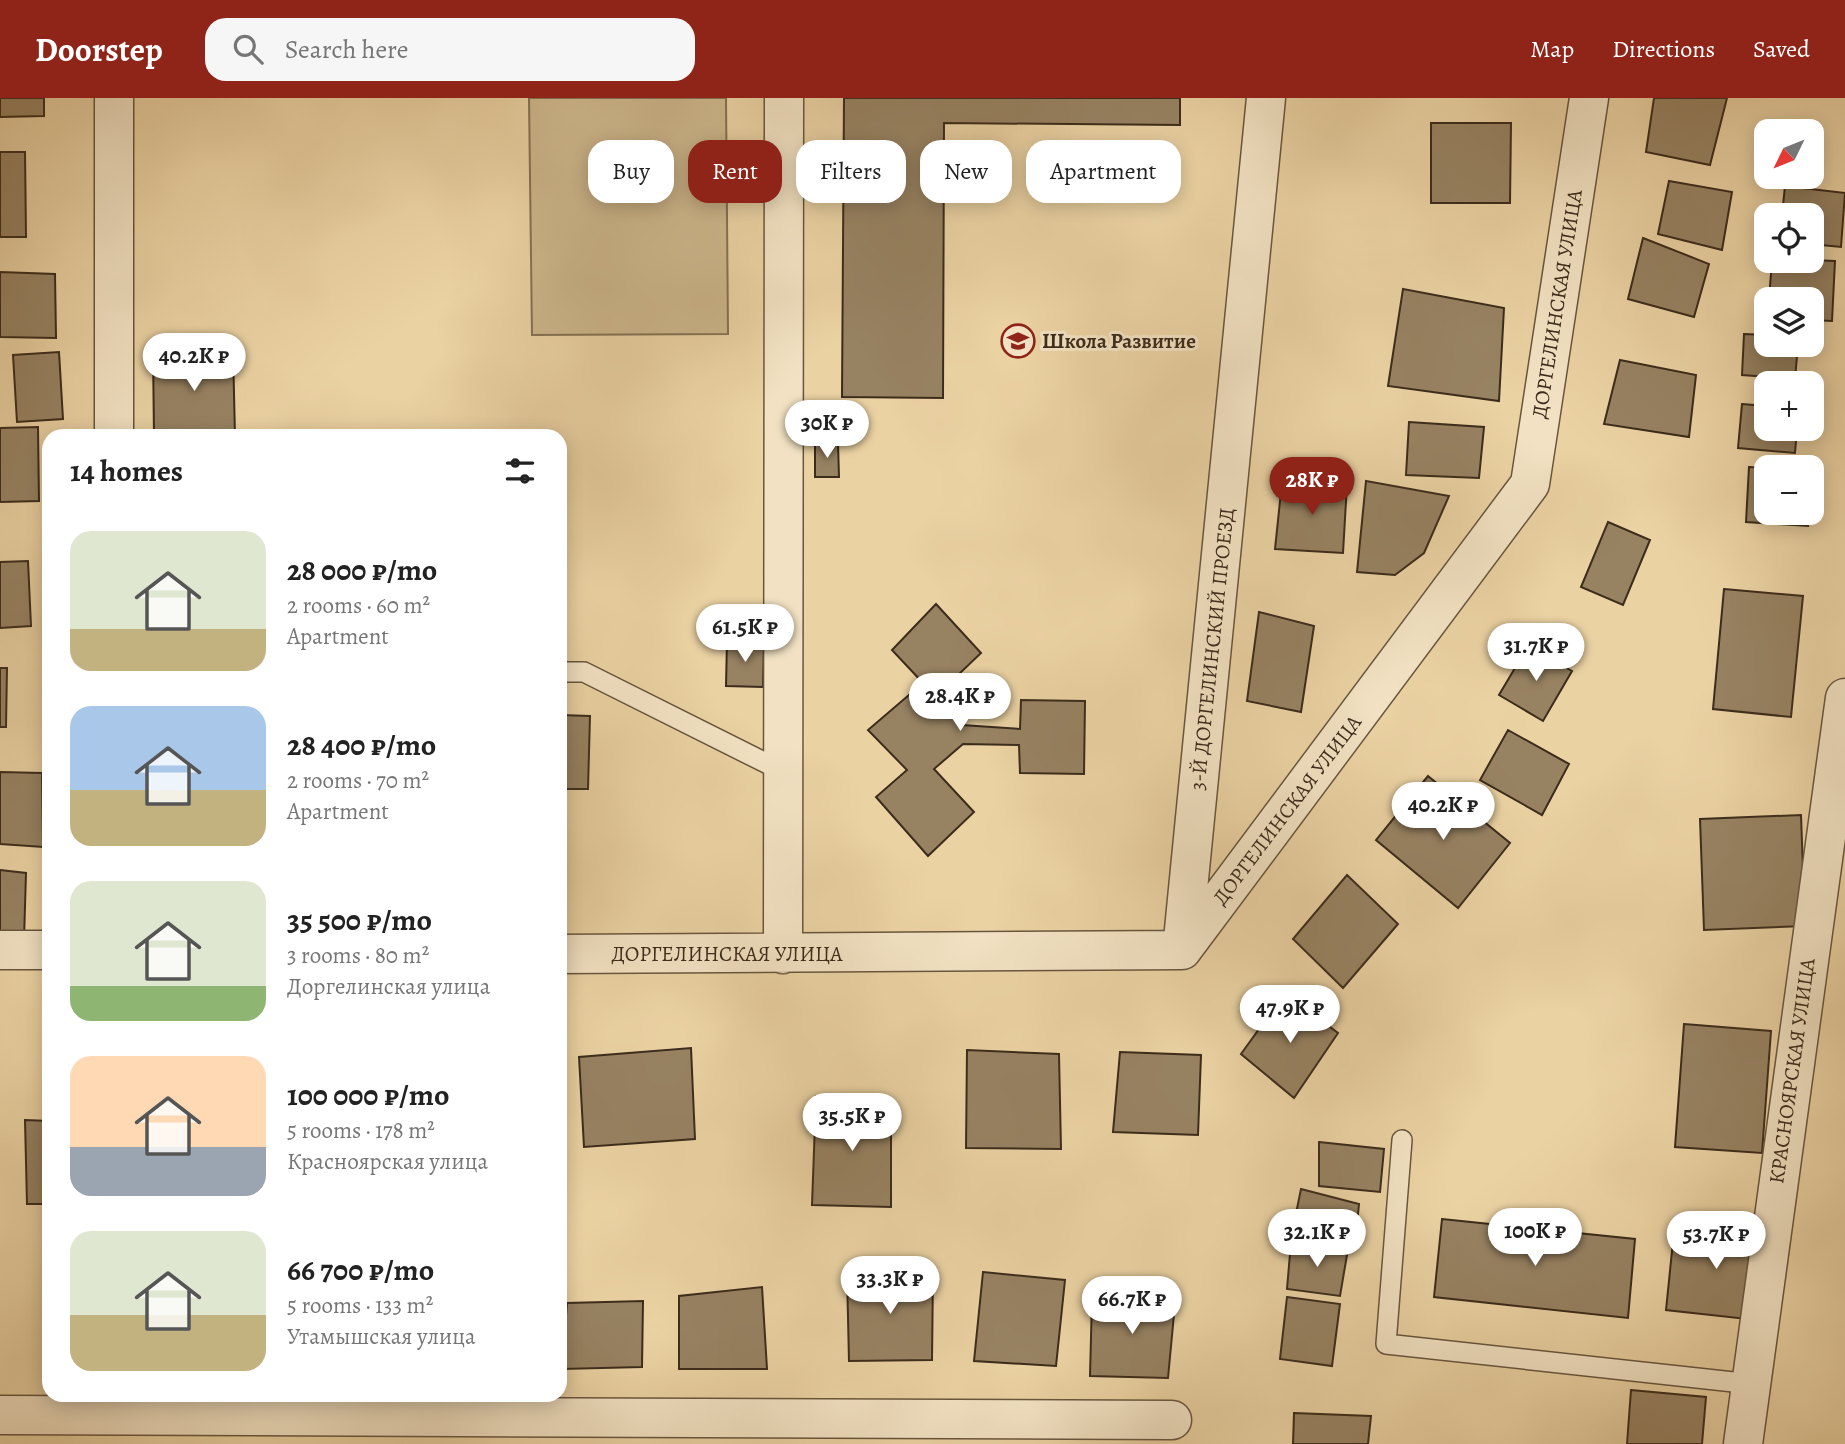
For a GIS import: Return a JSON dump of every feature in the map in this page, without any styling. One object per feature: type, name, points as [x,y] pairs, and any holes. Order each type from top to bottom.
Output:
[{"type":"street","points":[[114,98],[114,429]]},
{"type":"street","points":[[783,98],[783,954]]},
{"type":"street","name":"3-Й ДОРГЕЛИНСКИЙ ПРОЕЗД","points":[[1182,950],[1266,98]]},
{"type":"street","name":"ДОРГЕЛИНСКАЯ УЛИЦА","points":[[567,954],[1182,950],[1530,484],[1589,98]]},
{"type":"street","name":"КРАСНОЯРСКАЯ УЛИЦА","points":[[1743,1444],[1773,1206],[1845,698]]},
{"type":"street","points":[[0,950],[42,950]]},
{"type":"street","points":[[0,1415],[503,1406],[1172,1420]]},
{"type":"lane","points":[[567,672],[584,673],[782,771]]},
{"type":"lane","points":[[1402,1140],[1386,1344],[1752,1384]]},
{"type":"shaded area","points":[[529,98],[726,98],[726,140],[688,140],[688,203],[727,203],[728,334],[532,335]]},
{"type":"building","points":[[0,98],[44,98],[44,116],[0,117]]},
{"type":"building","points":[[844,98],[1180,98],[1180,125],[944,123],[944,140],[920,140],[920,203],[944,203],[943,398],[842,397],[843,203],[906,203],[906,140],[844,140]]},
{"type":"building","points":[[1654,98],[1727,98],[1710,165],[1646,152]]},
{"type":"building","points":[[1431,123],[1511,123],[1510,203],[1431,203]]},
{"type":"building","points":[[0,152],[25,152],[26,237],[0,237]]},
{"type":"building","points":[[1669,181],[1732,192],[1722,250],[1658,234]]},
{"type":"building","points":[[1785,189],[1845,193],[1841,247],[1824,245],[1824,203],[1783,203]]},
{"type":"building","points":[[1643,238],[1709,264],[1694,317],[1628,299]]},
{"type":"building","points":[[1824,261],[1835,261],[1832,321],[1824,321],[1824,287],[1770,287],[1771,273],[1824,273]]},
{"type":"building","points":[[0,272],[55,274],[56,338],[0,337]]},
{"type":"building","points":[[1403,289],[1504,308],[1499,401],[1388,386]]},
{"type":"building","points":[[1744,334],[1754,334],[1754,357],[1797,357],[1796,371],[1754,371],[1754,376],[1742,375]]},
{"type":"building","points":[[233,350],[235,429],[154,429],[153,351]]},
{"type":"building","points":[[59,352],[63,419],[17,422],[13,355]]},
{"type":"building","points":[[1620,360],[1696,375],[1689,437],[1604,424]]},
{"type":"building","points":[[1742,404],[1754,405],[1754,441],[1796,441],[1795,453],[1738,448]]},
{"type":"building","points":[[1409,422],[1484,427],[1479,478],[1406,475]]},
{"type":"building","points":[[38,427],[39,501],[0,502],[0,428]]},
{"type":"building","points":[[838,443],[839,477],[815,477],[815,444]]},
{"type":"building","points":[[1749,467],[1754,467],[1754,523],[1746,522]]},
{"type":"building","points":[[1366,481],[1449,496],[1424,553],[1395,575],[1357,572]]},
{"type":"building","points":[[1282,482],[1347,484],[1343,553],[1275,549]]},
{"type":"building","points":[[1608,522],[1650,540],[1623,605],[1581,587]]},
{"type":"building","points":[[28,561],[31,626],[0,628],[0,562]]},
{"type":"building","points":[[1724,589],[1803,596],[1791,717],[1713,709]]},
{"type":"building","points":[[936,604],[981,653],[958,675],[968,686],[945,708],[962,725],[1020,729],[1021,700],[1085,701],[1084,774],[1020,773],[1019,745],[963,744],[934,769],[974,812],[928,856],[876,797],[907,770],[868,730],[923,683],[892,650]]},
{"type":"building","points":[[1259,612],[1314,626],[1301,712],[1247,701]]},
{"type":"building","points":[[727,641],[764,642],[763,687],[726,686]]},
{"type":"building","points":[[1528,646],[1572,671],[1543,721],[1499,695]]},
{"type":"building","points":[[0,668],[7,668],[6,727],[0,727]]},
{"type":"building","points":[[567,715],[590,716],[588,789],[567,789]]},
{"type":"building","points":[[1508,730],[1569,764],[1542,815],[1480,780]]},
{"type":"building","points":[[0,772],[42,773],[42,847],[0,844]]},
{"type":"building","points":[[1428,776],[1510,843],[1458,908],[1376,840]]},
{"type":"building","points":[[1801,815],[1805,926],[1704,930],[1700,819]]},
{"type":"building","points":[[0,870],[26,873],[24,940],[0,940]]},
{"type":"building","points":[[1347,875],[1398,924],[1343,988],[1293,939]]},
{"type":"building","points":[[1285,993],[1338,1033],[1294,1098],[1241,1054]]},
{"type":"building","points":[[1684,1024],[1771,1031],[1762,1153],[1675,1147]]},
{"type":"building","points":[[691,1048],[695,1139],[584,1147],[579,1057]]},
{"type":"building","points":[[967,1050],[1059,1054],[1061,1149],[966,1148]]},
{"type":"building","points":[[1120,1052],[1201,1055],[1198,1135],[1113,1132]]},
{"type":"building","points":[[816,1096],[891,1103],[891,1207],[812,1205]]},
{"type":"building","points":[[25,1120],[42,1121],[42,1204],[27,1204]]},
{"type":"building","points":[[1319,1142],[1384,1149],[1380,1192],[1319,1186]]},
{"type":"building","points":[[1301,1189],[1359,1204],[1355,1244],[1292,1233]]},
{"type":"building","points":[[1442,1219],[1635,1239],[1628,1318],[1434,1297]]},
{"type":"building","points":[[1675,1222],[1765,1232],[1756,1320],[1666,1310]]},
{"type":"building","points":[[1291,1242],[1348,1249],[1340,1296],[1287,1289]]},
{"type":"building","points":[[983,1272],[1065,1280],[1056,1366],[974,1361]]},
{"type":"building","points":[[847,1273],[933,1273],[932,1360],[849,1361]]},
{"type":"building","points":[[762,1287],[767,1369],[679,1369],[679,1296]]},
{"type":"building","points":[[1176,1293],[1168,1378],[1090,1376],[1092,1299]]},
{"type":"building","points":[[1287,1297],[1340,1304],[1332,1366],[1280,1359]]},
{"type":"building","points":[[643,1301],[642,1367],[567,1369],[567,1303]]},
{"type":"building","points":[[1631,1390],[1706,1397],[1702,1444],[1627,1444]]},
{"type":"building","points":[[1294,1413],[1371,1416],[1368,1444],[1293,1444]]},
{"type":"place","name":"Школа Развитие","points":[[1018,341]]}]
